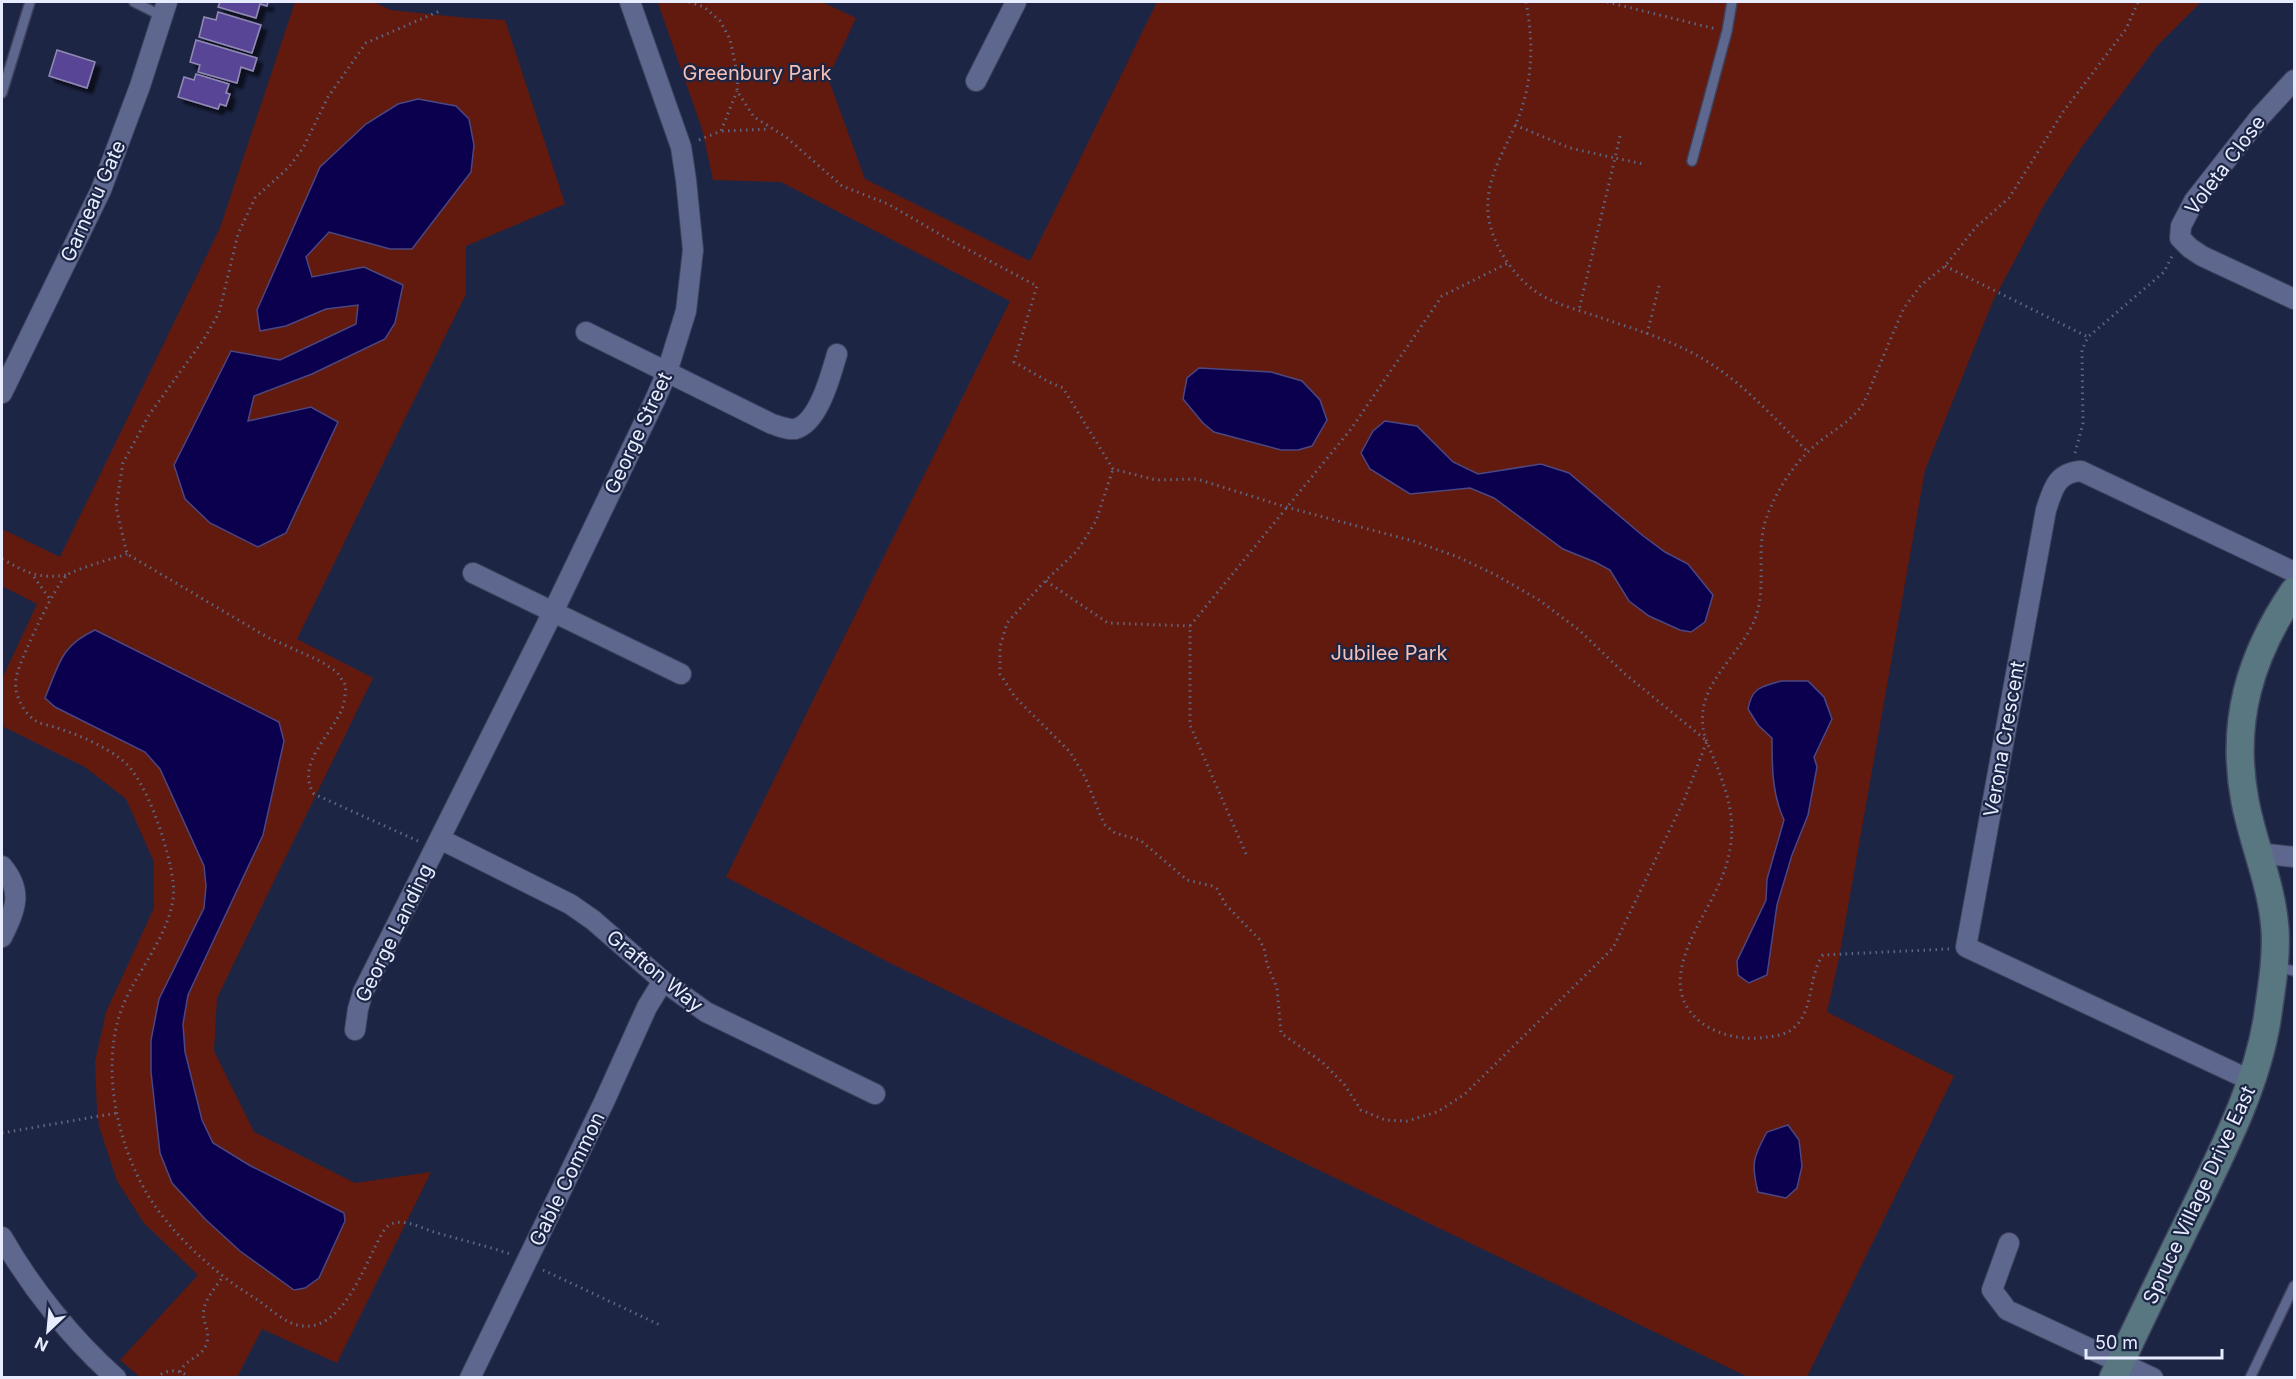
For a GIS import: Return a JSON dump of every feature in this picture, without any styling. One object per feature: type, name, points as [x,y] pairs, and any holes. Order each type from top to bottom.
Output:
[{"type":"street","name":"George Street","points":[[431,841],[553,612],[667,372],[686,311],[693,250],[681,147],[630,2]]},
{"type":"street","points":[[976,81],[1016,2]]},
{"type":"street","name":"Garneau Gate","points":[[2,393],[101,190],[140,86],[164,9]]},
{"type":"street","name":"Voleta Close","points":[[2295,80],[2260,117],[2194,201],[2181,226],[2180,238],[2202,256],[2295,299]]},
{"type":"street","points":[[586,332],[785,429],[795,429],[805,423],[816,410],[837,354]]},
{"type":"street","points":[[2069,472],[2081,471],[2092,475],[2295,572]]},
{"type":"street","name":"Verona Crescent","points":[[1966,947],[2046,510],[2059,480],[2069,472]]},
{"type":"street","points":[[473,573],[681,674]]},
{"type":"street","name":"Spruce Village Drive East","points":[[2117,1369],[2229,1137],[2252,1081],[2266,1022],[2284,969],[2272,903],[2245,801],[2240,756],[2243,706],[2258,658],[2278,614],[2295,591]]},
{"type":"street","name":"Grafton Way","points":[[431,841],[570,904],[593,920],[689,1001],[721,1020],[875,1094]]},
{"type":"street","name":"George Landing","points":[[355,1030],[363,992],[431,841]]},
{"type":"street","points":[[2259,854],[2295,858]]},
{"type":"street","points":[[2,866],[11,878],[15,894],[14,911],[2,937]]},
{"type":"street","points":[[1966,947],[2252,1081]]},
{"type":"street","name":"Gable Common","points":[[470,1377],[604,1102],[647,1006],[663,981]]},
{"type":"street","points":[[2,1237],[32,1283],[59,1317],[116,1377]]},
{"type":"street","points":[[2009,1243],[1992,1290],[2007,1310],[2117,1369],[2152,1377]]},
{"type":"lane","points":[[2,93],[30,2]]},
{"type":"lane","points":[[134,2],[164,9]]},
{"type":"lane","points":[[1692,161],[1727,31],[1732,2]]},
{"type":"lane","points":[[2250,1377],[2295,1286]]},
{"type":"path","points":[[689,2],[704,8],[720,21],[730,39],[738,78],[737,91],[721,131]]},
{"type":"path","points":[[1526,2],[1532,31],[1532,57],[1527,89],[1515,125],[1492,174],[1489,192],[1489,219],[1494,236],[1508,263],[1518,277],[1536,292],[1578,310],[1647,333],[1701,357],[1745,389],[1808,452]]},
{"type":"path","points":[[1607,2],[1727,31]]},
{"type":"path","points":[[1966,947],[1945,950],[1823,955],[1817,965],[1802,1017],[1792,1030],[1781,1035],[1762,1038],[1727,1036],[1715,1032],[1694,1015],[1684,1001],[1680,987],[1682,963],[1717,891],[1730,851],[1732,830],[1729,798],[1703,727],[1704,710],[1716,677],[1754,621],[1761,595],[1761,541],[1777,492],[1808,452],[1860,407],[1904,308],[1921,285],[1945,266],[1976,227],[2009,198],[2058,120],[2126,29],[2138,2]]},
{"type":"path","points":[[431,841],[314,794],[307,783],[309,766],[342,709],[346,686],[338,672],[320,661],[267,637],[127,554],[116,507],[123,463],[149,415],[204,339],[219,313],[238,234],[255,198],[289,167],[303,148],[328,97],[366,43],[442,10]]},
{"type":"path","points":[[737,91],[754,117],[786,137],[842,186],[888,204],[1037,286],[1014,362],[1063,388],[1113,469],[1156,480],[1197,479],[1286,507],[1413,541],[1458,557],[1496,575],[1539,600],[1578,630],[1625,674],[1707,741]]},
{"type":"path","points":[[1515,125],[1570,148],[1643,164]]},
{"type":"path","points":[[681,147],[721,131],[771,129]]},
{"type":"path","points":[[1578,310],[1620,136]]},
{"type":"path","points":[[2069,472],[2083,423],[2082,350],[2088,336],[2164,272],[2180,238]]},
{"type":"path","points":[[1246,854],[1190,725],[1190,626],[1351,429],[1442,296],[1508,263]]},
{"type":"path","points":[[1945,266],[2088,336]]},
{"type":"path","points":[[1647,333],[1660,282]]},
{"type":"path","points":[[1113,469],[1096,521],[1076,552],[1045,581],[1007,623],[1000,647],[1000,674],[1015,697],[1074,759],[1085,777],[1104,824],[1109,830],[1140,840],[1187,880],[1217,889],[1226,905],[1259,939],[1276,988],[1281,1034],[1322,1062],[1344,1084],[1361,1110],[1385,1120],[1407,1121],[1437,1112],[1466,1095],[1613,948],[1685,798],[1707,741]]},
{"type":"path","points":[[2,559],[33,575],[51,577],[68,575],[127,554]]},
{"type":"path","points":[[33,575],[50,599]]},
{"type":"path","points":[[68,575],[50,599],[17,673],[16,690],[25,712],[37,721],[76,735],[123,760],[144,788],[170,859],[174,886],[170,917],[124,1002],[113,1036],[111,1073],[117,1113],[135,1171],[151,1199],[175,1232],[223,1276],[286,1320],[302,1326],[320,1324],[333,1316],[355,1287],[382,1234],[388,1225],[393,1223],[410,1224],[512,1255]]},
{"type":"path","points":[[1045,581],[1108,622],[1190,626]]},
{"type":"path","points":[[2,1132],[117,1113]]},
{"type":"path","points":[[540,1269],[660,1325]]},
{"type":"path","points":[[180,1372],[184,1363],[205,1349],[209,1334],[203,1310],[207,1299],[223,1276]]},
{"type":"path","points":[[156,1377],[164,1371],[180,1372],[189,1377]]},
{"type":"green space","points":[[295,2],[373,2],[391,10],[505,20],[565,204],[466,246],[466,294],[297,639],[373,678],[217,998],[214,1051],[254,1132],[355,1183],[431,1172],[337,1363],[262,1329],[237,1377],[140,1377],[120,1360],[198,1275],[144,1223],[117,1181],[99,1126],[97,1110],[95,1062],[106,1012],[154,908],[154,862],[126,799],[85,767],[2,726],[2,679],[37,604],[2,586],[2,529],[60,557],[220,228]]},
{"type":"green space","name":"Jubilee Park","points":[[659,2],[822,2],[856,18],[828,78],[865,179],[1030,261],[1157,2],[2201,2],[2158,45],[2081,148],[2044,205],[1993,301],[1925,470],[1838,963],[1827,1012],[1954,1076],[1807,1377],[1748,1377],[892,964],[726,877],[1010,301],[781,182],[713,180],[702,129]]},
{"type":"shaded area","points":[[418,99],[456,106],[469,119],[474,145],[471,172],[412,249],[390,249],[329,232],[306,257],[312,277],[364,267],[403,285],[395,323],[385,339],[312,374],[254,396],[248,421],[311,407],[338,422],[286,533],[258,547],[210,523],[185,499],[174,465],[231,351],[280,360],[356,324],[358,305],[326,309],[286,326],[260,331],[257,310],[320,167],[366,124],[398,104]]},
{"type":"shaded area","points":[[1199,368],[1271,372],[1302,381],[1320,400],[1327,420],[1312,446],[1298,450],[1281,450],[1214,432],[1203,423],[1183,399],[1187,378]]},
{"type":"shaded area","points":[[1385,421],[1417,426],[1453,462],[1478,474],[1541,464],[1569,473],[1642,535],[1665,552],[1688,564],[1713,595],[1705,622],[1691,632],[1680,630],[1649,616],[1629,601],[1610,570],[1563,549],[1494,498],[1470,488],[1410,494],[1370,469],[1361,453],[1373,431]]},
{"type":"shaded area","points":[[95,630],[279,722],[284,741],[263,835],[188,995],[183,1024],[185,1052],[202,1120],[213,1143],[249,1165],[344,1213],[345,1221],[319,1278],[305,1288],[294,1290],[240,1251],[205,1219],[172,1183],[160,1153],[151,1072],[151,1040],[159,999],[204,908],[206,886],[204,866],[160,769],[145,752],[55,707],[45,698],[67,650],[83,636]]},
{"type":"shaded area","points":[[1781,681],[1808,681],[1824,697],[1832,719],[1814,757],[1817,767],[1808,815],[1792,855],[1777,905],[1767,975],[1749,983],[1738,975],[1737,961],[1766,900],[1767,879],[1784,820],[1775,790],[1772,738],[1758,725],[1748,709],[1752,696],[1758,689]]},
{"type":"shaded area","points":[[1788,1125],[1799,1140],[1802,1166],[1797,1188],[1786,1198],[1758,1192],[1754,1167],[1759,1148],[1767,1132]]},
{"type":"building","points":[[220,2],[268,2],[267,6],[260,4],[256,18],[218,7]]},
{"type":"building","points":[[218,12],[261,25],[252,53],[199,37],[204,17],[216,20]]},
{"type":"building","points":[[196,40],[257,58],[253,71],[241,67],[237,83],[198,72],[200,65],[190,62]]},
{"type":"building","points":[[57,50],[95,62],[87,88],[49,76]]},
{"type":"building","points":[[196,74],[229,84],[226,93],[230,94],[226,106],[220,104],[218,109],[178,97],[184,77],[194,80]]},
{"type":"park label","name":"Greenbury Park","points":[[757,73]]}]
